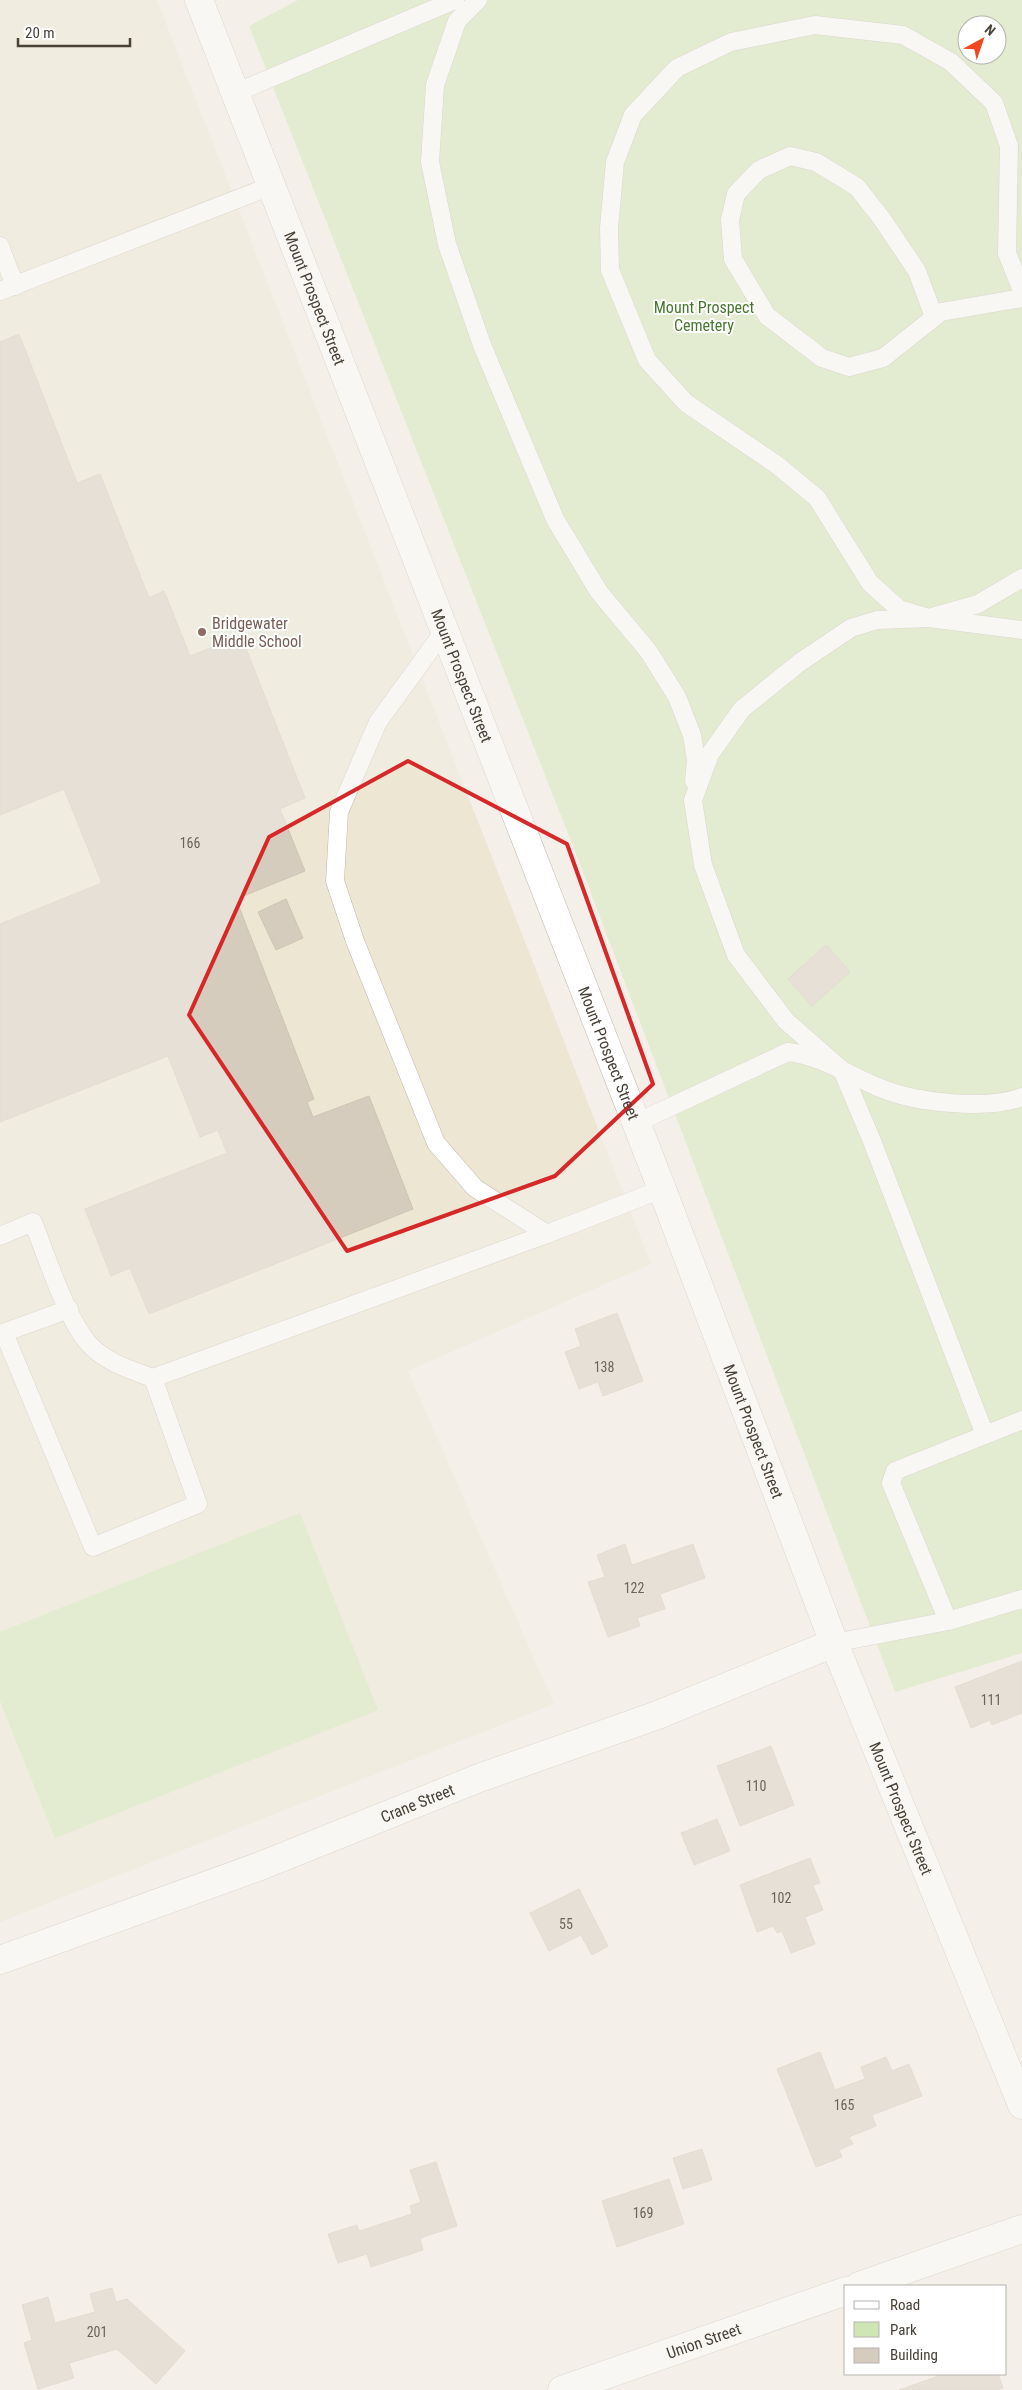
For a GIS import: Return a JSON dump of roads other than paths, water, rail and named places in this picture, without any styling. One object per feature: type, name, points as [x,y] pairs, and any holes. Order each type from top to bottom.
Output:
[{"type":"street","name":"Mount Prospect Street","points":[[199,0],[662,1189],[834,1643],[1022,2105]]},
{"type":"street","name":"Crane Street","points":[[0,1960],[263,1865],[479,1778],[655,1716],[834,1643]]},
{"type":"street","points":[[862,2285],[1022,2229]]},
{"type":"street","name":"Union Street","points":[[562,2390],[844,2292]]},
{"type":"lane","points":[[235,93],[455,0]]},
{"type":"lane","points":[[478,0],[457,21],[435,85],[430,162],[447,244],[482,345],[555,519],[599,592],[648,652],[677,697],[692,735],[696,761],[693,800],[703,865],[736,955],[786,1021],[842,1070],[872,1140],[985,1436]]},
{"type":"lane","points":[[1022,291],[1007,253],[1009,146],[994,103],[951,62],[902,35],[815,25],[731,42],[677,68],[633,115],[615,162],[609,228],[610,270],[647,360],[686,403],[777,465],[817,498],[870,583],[899,609],[928,618],[978,604],[1022,578]]},
{"type":"lane","points":[[934,317],[917,271],[882,219],[856,187],[816,162],[790,156],[759,170],[736,194],[730,220],[733,259],[767,316],[822,358],[849,367],[883,358],[934,317],[949,310],[1022,298]]},
{"type":"lane","points":[[0,246],[8,288],[270,186]]},
{"type":"lane","points":[[693,800],[710,754],[742,709],[799,664],[852,628],[877,620],[928,618],[1019,629]]},
{"type":"lane","points":[[444,631],[378,722],[338,812],[334,881],[355,941],[436,1143],[475,1188],[547,1234]]},
{"type":"lane","points":[[636,1123],[788,1052],[807,1054],[885,1090],[947,1104],[1011,1101],[1022,1097]]},
{"type":"lane","points":[[0,1236],[33,1222],[68,1309],[89,1345],[115,1364],[153,1378],[547,1234],[662,1189]]},
{"type":"lane","points":[[68,1309],[2,1333],[93,1547],[198,1504],[153,1378]]},
{"type":"lane","points":[[948,1621],[891,1483],[895,1471],[1022,1420]]},
{"type":"lane","points":[[834,1643],[948,1621],[1022,1599]]},
{"type":"place","name":"Bridgewater Middle School","points":[[202,632]]},
{"type":"park label","name":"Mount Prospect Cemetery","points":[[704,316]]}]
